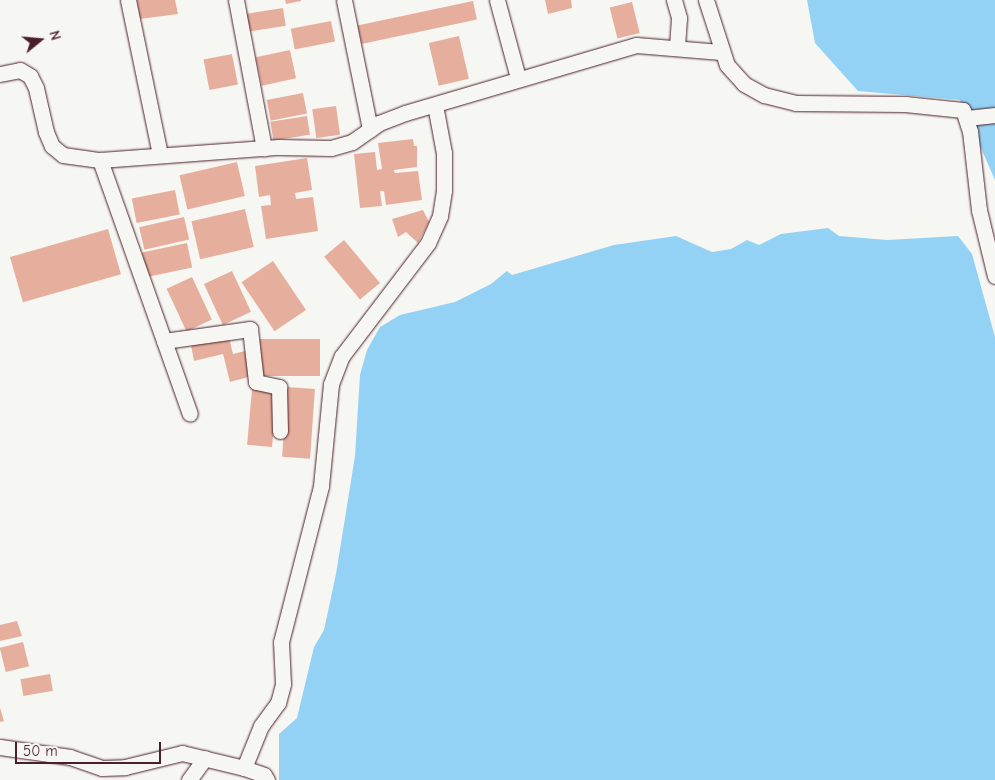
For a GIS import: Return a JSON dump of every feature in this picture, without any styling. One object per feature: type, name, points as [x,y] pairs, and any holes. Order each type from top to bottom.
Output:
[{"type":"street","points":[[128,0],[160,154]]},
{"type":"street","points":[[236,0],[264,148]]},
{"type":"street","points":[[344,0],[370,129]]},
{"type":"street","points":[[497,0],[518,78]]},
{"type":"street","points":[[674,0],[679,18],[677,48]]},
{"type":"street","points":[[706,0],[721,52],[735,77],[744,84],[778,101],[957,108],[967,118],[979,210],[995,276]]},
{"type":"street","points":[[0,74],[20,70],[30,76],[36,88],[46,132],[52,146],[63,155],[100,160],[160,154],[264,148],[331,148],[352,142],[370,129],[405,113],[518,78],[636,45],[721,52]]},
{"type":"street","points":[[244,768],[261,726],[278,703],[283,684],[281,642],[320,486],[331,384],[342,356],[428,242],[440,216],[444,190],[444,153],[435,105]]},
{"type":"street","points":[[967,118],[995,115]]},
{"type":"street","points":[[100,160],[190,414]]},
{"type":"street","points":[[164,342],[250,329],[256,382],[279,387],[280,431]]},
{"type":"street","points":[[0,747],[70,757],[102,768],[125,767],[182,753],[244,768],[264,775],[267,780]]},
{"type":"street","points":[[188,780],[205,758]]},
{"type":"water","points":[[807,0],[995,0],[995,180],[960,100],[858,91],[815,43]]},
{"type":"water","points":[[828,228],[839,236],[887,240],[958,236],[972,254],[995,337],[995,780],[279,780],[279,734],[297,718],[314,647],[324,630],[336,574],[355,456],[360,375],[367,350],[380,327],[400,315],[455,302],[491,284],[507,271],[512,275],[614,245],[676,236],[712,252],[731,249],[747,240],[759,245],[781,234]]},
{"type":"building","points":[[137,0],[175,0],[178,14],[140,19]]},
{"type":"building","points":[[285,0],[301,0],[301,1],[286,4]]},
{"type":"building","points":[[545,0],[571,0],[572,8],[548,14]]},
{"type":"building","points":[[473,1],[477,20],[362,44],[358,26]]},
{"type":"building","points":[[632,2],[640,33],[617,39],[610,8]]},
{"type":"building","points":[[283,8],[286,26],[248,32],[245,14]]},
{"type":"building","points":[[331,21],[335,42],[295,49],[291,29]]},
{"type":"building","points":[[459,36],[469,79],[439,86],[429,43]]},
{"type":"building","points":[[290,50],[296,78],[262,86],[256,57]]},
{"type":"building","points":[[232,54],[238,84],[209,90],[204,60]]},
{"type":"building","points":[[303,93],[307,114],[271,121],[267,100]]},
{"type":"building","points":[[336,106],[340,135],[316,138],[312,109]]},
{"type":"building","points":[[307,116],[310,135],[273,141],[270,122]]},
{"type":"building","points":[[413,139],[414,146],[417,146],[417,167],[394,170],[395,173],[418,171],[422,200],[386,205],[384,191],[380,191],[382,206],[360,208],[354,154],[375,152],[377,170],[382,169],[378,143]]},
{"type":"building","points":[[307,158],[312,190],[295,193],[296,199],[313,197],[318,231],[266,239],[261,206],[271,205],[270,195],[259,197],[255,166]]},
{"type":"building","points":[[237,162],[245,196],[187,209],[180,175]]},
{"type":"building","points":[[175,190],[180,215],[137,223],[132,198]]},
{"type":"building","points":[[245,209],[254,247],[200,259],[191,221]]},
{"type":"building","points":[[423,210],[429,222],[418,243],[406,232],[398,237],[392,219]]},
{"type":"building","points":[[184,217],[189,239],[144,250],[139,227]]},
{"type":"building","points":[[108,229],[121,274],[23,302],[10,257]]},
{"type":"building","points":[[344,240],[380,283],[360,300],[324,257]]},
{"type":"building","points":[[187,243],[192,267],[147,277],[142,253]]},
{"type":"building","points":[[273,261],[306,310],[274,331],[241,282]]},
{"type":"building","points":[[232,271],[251,312],[223,325],[204,284]]},
{"type":"building","points":[[192,277],[212,320],[186,331],[167,289]]},
{"type":"building","points":[[228,333],[233,354],[245,351],[252,376],[230,382],[223,354],[194,361],[191,345]]},
{"type":"building","points":[[260,339],[320,339],[320,376],[260,376]]},
{"type":"building","points":[[287,387],[315,389],[310,459],[282,457]]},
{"type":"building","points":[[252,389],[277,391],[272,447],[247,445]]},
{"type":"building","points":[[17,621],[22,636],[0,641],[0,625]]},
{"type":"building","points":[[23,642],[29,666],[6,672],[0,648]]},
{"type":"building","points":[[50,674],[53,691],[23,696],[20,679]]},
{"type":"building","points":[[0,708],[4,721],[0,722]]}]
